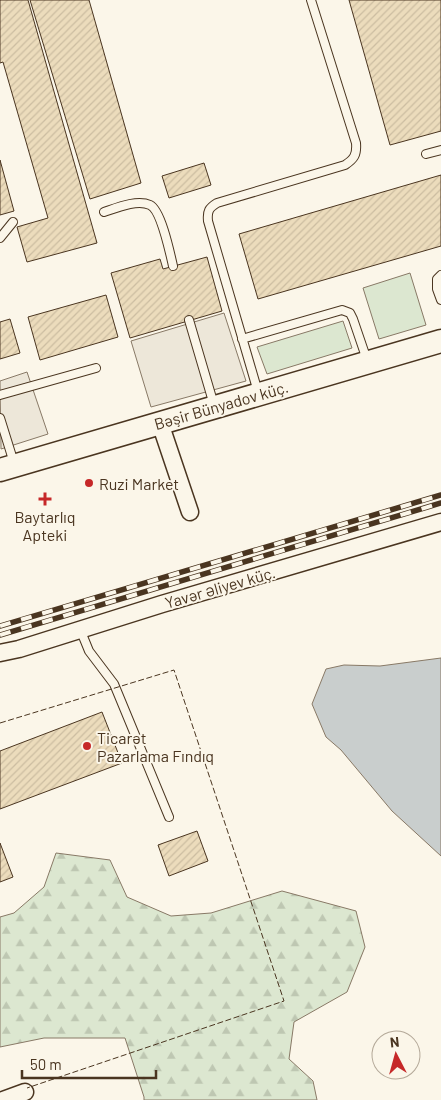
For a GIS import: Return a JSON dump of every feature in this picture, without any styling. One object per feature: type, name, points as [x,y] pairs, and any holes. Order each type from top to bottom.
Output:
[{"type":"street","name":"Bəşir Bünyadov küç.","points":[[8,467],[441,340]]},
{"type":"street","points":[[160,423],[190,512]]},
{"type":"street","name":"Yavər Əliyev küç.","points":[[0,653],[19,649],[80,629],[441,522]]},
{"type":"street","points":[[3,1100],[26,1092]]},
{"type":"lane","points":[[259,394],[207,214],[210,207],[217,203],[345,165],[353,160],[356,152],[356,143],[311,0]]},
{"type":"lane","points":[[426,154],[441,150]]},
{"type":"lane","points":[[104,212],[130,204],[150,205],[157,212],[173,266]]},
{"type":"lane","points":[[0,238],[13,222]]},
{"type":"lane","points":[[441,275],[437,279],[437,289],[441,300]]},
{"type":"lane","points":[[242,339],[342,310],[350,313],[354,320],[367,362]]},
{"type":"lane","points":[[189,320],[215,407]]},
{"type":"lane","points":[[0,395],[96,368]]},
{"type":"lane","points":[[0,418],[8,467]]},
{"type":"lane","points":[[80,629],[89,652],[114,684],[169,817]]},
{"type":"green space","points":[[410,273],[426,325],[379,339],[363,288]]},
{"type":"green space","points":[[343,321],[352,348],[267,374],[257,347]]},
{"type":"green space","points":[[56,853],[110,860],[127,897],[171,916],[211,913],[282,891],[356,911],[365,947],[347,992],[294,1022],[289,1059],[313,1081],[317,1100],[144,1100],[125,1038],[44,1038],[0,1047],[0,917],[14,913],[44,887]]},
{"type":"shaded area","points":[[224,313],[246,381],[151,407],[131,341]]},
{"type":"shaded area","points":[[27,372],[48,434],[1,449],[0,381]]},
{"type":"shaded area","points":[[441,658],[441,856],[392,811],[341,750],[326,737],[312,704],[326,669],[344,665],[380,666]]},
{"type":"building","points":[[0,0],[28,0],[97,243],[27,262],[17,227],[48,218],[3,62],[0,63]]},
{"type":"building","points":[[30,0],[89,0],[141,183],[90,199]]},
{"type":"building","points":[[349,0],[441,0],[441,131],[390,145]]},
{"type":"building","points":[[0,160],[14,211],[0,215]]},
{"type":"building","points":[[204,163],[211,185],[169,198],[162,176]]},
{"type":"building","points":[[441,175],[441,246],[258,299],[239,234]]},
{"type":"building","points":[[207,257],[222,311],[130,338],[111,273],[160,259],[163,269]]},
{"type":"building","points":[[106,295],[118,337],[40,360],[28,317]]},
{"type":"building","points":[[10,319],[20,353],[0,359],[0,322]]},
{"type":"building","points":[[102,712],[122,763],[0,809],[0,751]]},
{"type":"building","points":[[197,831],[208,861],[169,876],[158,845]]},
{"type":"building","points":[[0,843],[13,877],[0,882]]},
{"type":"railway","points":[[0,626],[441,495]]},
{"type":"railway","points":[[0,635],[441,503]]},
{"type":"fence","points":[[0,723],[174,670],[284,1001],[27,1088]]},
{"type":"place","name":"Ruzi Market","points":[[89,483]]},
{"type":"place","name":"Baytarlıq Apteki","points":[[45,499]]},
{"type":"place","name":"Ticarət Pazarlama Fındıq","points":[[87,746]]}]
